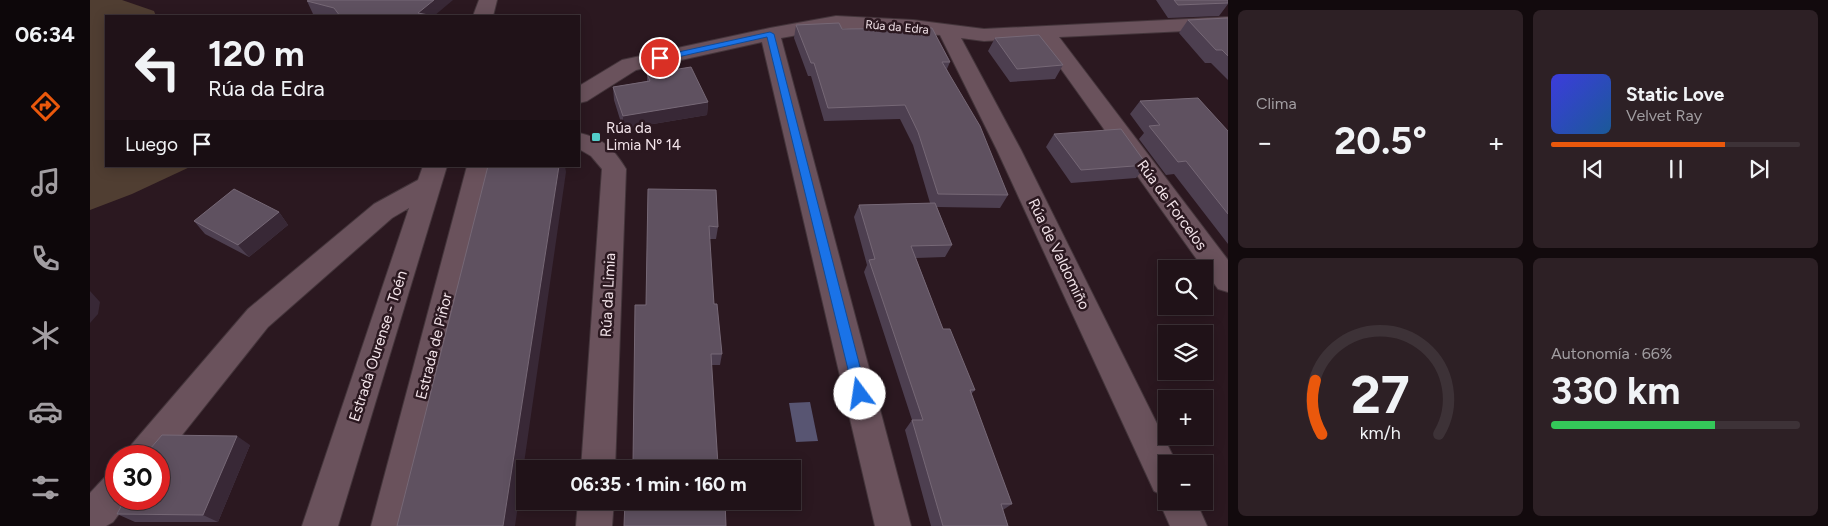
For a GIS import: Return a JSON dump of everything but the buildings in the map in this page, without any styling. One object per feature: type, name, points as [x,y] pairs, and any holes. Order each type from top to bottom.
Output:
[{"type":"street","points":[[483,15],[488,0]]},
{"type":"street","name":"Rúa da Edra","points":[[580,95],[629,65],[770,34],[836,22],[913,26],[948,32],[984,35],[1228,23]]},
{"type":"street","name":"Rúa de Valdomiño","points":[[948,32],[1009,150],[1158,462]]},
{"type":"street","name":"Rúa de Forcelos","points":[[1045,32],[1228,281]]},
{"type":"street","points":[[770,34],[893,526]]},
{"type":"street","name":"Rúa da Limia","points":[[580,141],[588,142],[605,154],[614,169],[598,460]]},
{"type":"street","name":"Estrada de Piñor","points":[[389,526],[479,167]]},
{"type":"street","points":[[153,445],[258,318],[383,211],[432,176]]},
{"type":"street","name":"Estrada Ourense - Toén","points":[[320,526],[432,176]]},
{"type":"street","points":[[90,516],[105,503]]},
{"type":"street","points":[[594,526],[595,510]]},
{"type":"street","points":[[1181,510],[1189,526]]},
{"type":"shaded area","points":[[90,0],[122,0],[154,11],[156,15],[105,15],[105,167],[190,167],[132,194],[90,210]]},
{"type":"shaded area","points":[[810,402],[818,441],[796,442],[789,403]]},
{"type":"place","name":"Rúa da Limia Nº 14","points":[[596,137]]},
{"type":"route","points":[[660,58],[770,34],[860,394]]}]
